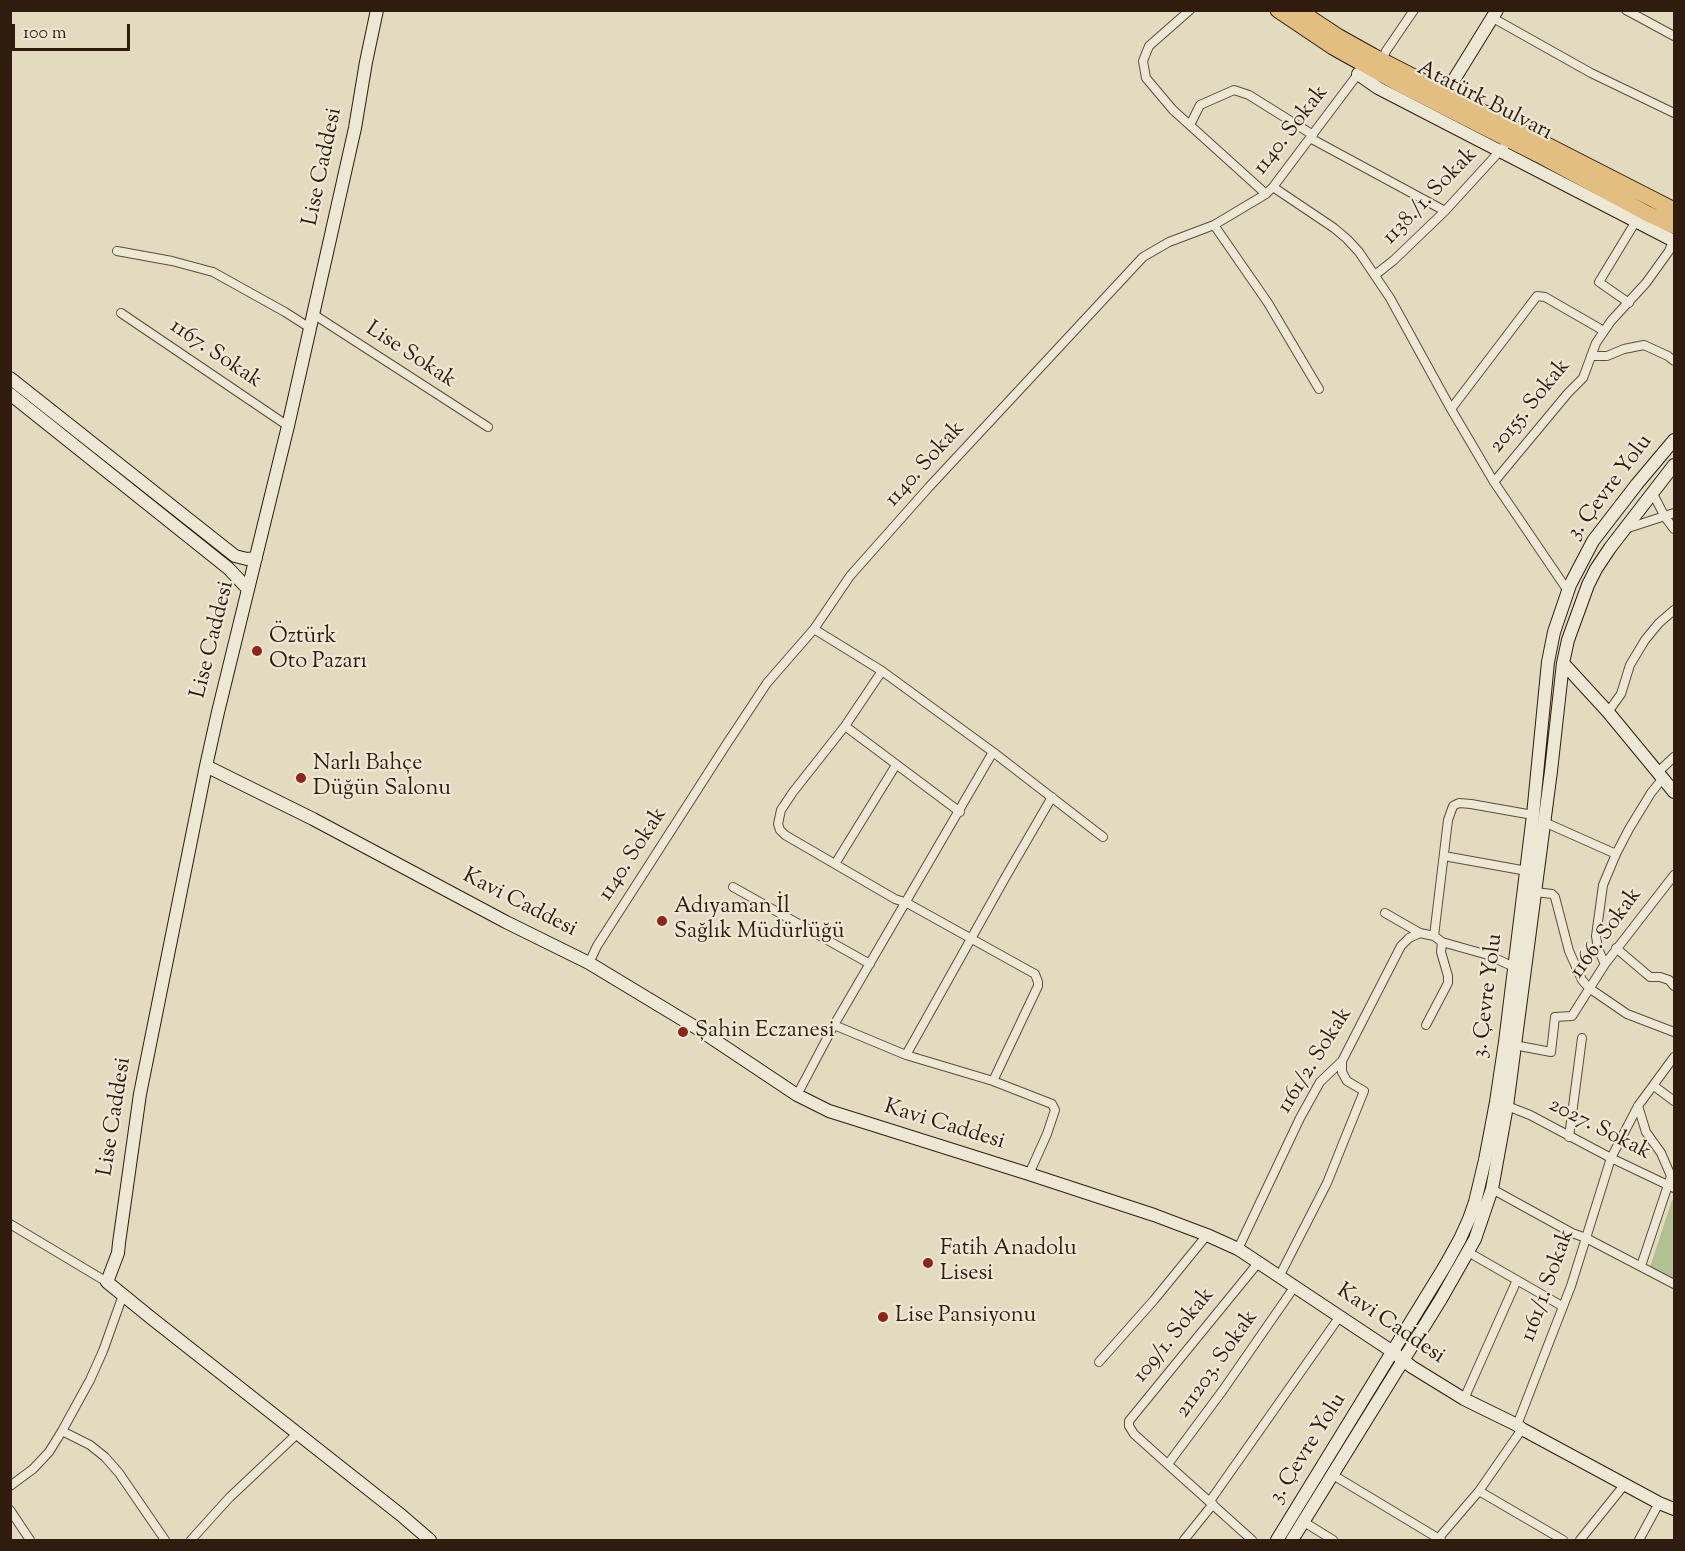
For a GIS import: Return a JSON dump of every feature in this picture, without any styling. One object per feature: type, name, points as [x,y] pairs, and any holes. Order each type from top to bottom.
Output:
[{"type":"highway","name":"Atatürk Bulvarı","points":[[1278,10],[1362,69],[1505,146],[1646,213],[1674,236]]},
{"type":"highway","name":"Atatürk Bulvarı","points":[[1300,11],[1339,37],[1382,61],[1672,205]]},
{"type":"street","name":"Lise Caddesi","points":[[107,1282],[118,1253],[140,1094],[206,766],[288,426],[355,128],[377,10]]},
{"type":"street","points":[[1190,10],[1149,46],[1144,56],[1143,67],[1149,83],[1190,125],[1266,194]]},
{"type":"street","points":[[1382,61],[1386,51],[1414,10]]},
{"type":"street","points":[[1626,10],[1637,13],[1674,36]]},
{"type":"street","points":[[1450,96],[1455,78],[1495,14],[1591,74],[1674,113]]},
{"type":"street","name":"1140. Sokak","points":[[589,963],[597,946],[767,683],[814,629],[850,576],[1143,257],[1169,242],[1214,225],[1274,187],[1362,69]]},
{"type":"street","points":[[1190,125],[1200,105],[1234,90],[1249,95],[1311,136],[1446,211]]},
{"type":"street","points":[[1505,146],[1636,221],[1674,236]]},
{"type":"street","name":"1138./1. Sokak","points":[[1375,275],[1446,211],[1505,146]]},
{"type":"street","points":[[1274,187],[1321,218],[1359,252],[1390,298],[1494,482],[1568,591]]},
{"type":"street","points":[[1629,303],[1599,282],[1636,221]]},
{"type":"street","points":[[1214,225],[1268,303],[1319,389]]},
{"type":"street","name":"20155. Sokak","points":[[1494,482],[1583,378],[1596,343],[1611,321],[1646,283],[1669,251],[1674,236]]},
{"type":"street","points":[[117,251],[172,261],[213,272],[310,328]]},
{"type":"street","points":[[1451,409],[1538,296],[1545,297],[1604,331]]},
{"type":"street","name":"1167. Sokak","points":[[121,313],[288,426]]},
{"type":"street","name":"Lise Sokak","points":[[313,314],[488,428]]},
{"type":"street","points":[[1591,356],[1607,356],[1624,349],[1644,345],[1674,361]]},
{"type":"street","points":[[10,378],[235,556],[247,559],[256,558]]},
{"type":"street","points":[[10,394],[228,568],[248,589]]},
{"type":"street","name":"3. Çevre Yolu","points":[[1277,1540],[1475,1239],[1492,1189],[1507,1106],[1535,892],[1548,662],[1556,626],[1578,568],[1597,536],[1674,440]]},
{"type":"street","name":"3. Çevre Yolu","points":[[1292,1540],[1333,1475],[1398,1356],[1460,1239],[1475,1202],[1496,1102],[1527,871],[1539,819],[1568,640],[1596,569],[1674,465]]},
{"type":"street","points":[[1653,492],[1665,517],[1674,529]]},
{"type":"street","points":[[1624,529],[1674,513]]},
{"type":"street","points":[[1608,712],[1622,694],[1630,665],[1644,640],[1674,610]]},
{"type":"street","points":[[814,629],[882,671],[993,752],[1103,837]]},
{"type":"street","points":[[1563,663],[1608,712],[1674,792]]},
{"type":"street","points":[[882,671],[845,726],[781,810],[778,820],[780,830],[895,899],[907,903],[1031,971],[1037,978],[1038,986],[993,1081]]},
{"type":"street","points":[[845,726],[960,812]]},
{"type":"street","points":[[796,1095],[834,1025],[993,752]]},
{"type":"street","points":[[1605,964],[1598,949],[1596,936],[1603,885],[1629,829],[1660,776],[1674,757]]},
{"type":"street","points":[[835,864],[896,765]]},
{"type":"street","name":"Kavi Caddesi","points":[[206,766],[313,819],[506,922],[589,963],[695,1027],[796,1095],[840,1116],[1029,1174],[1207,1235],[1239,1250],[1464,1399],[1674,1509]]},
{"type":"street","points":[[906,1055],[1052,797]]},
{"type":"street","points":[[1434,936],[1448,820],[1453,806],[1459,803],[1539,819],[1616,854]]},
{"type":"street","points":[[1444,856],[1527,871]]},
{"type":"street","name":"1166. Sokak","points":[[1514,1045],[1551,1052],[1555,1017],[1572,1016],[1616,948],[1674,875]]},
{"type":"street","points":[[733,887],[870,964]]},
{"type":"street","points":[[1535,892],[1552,894],[1555,897],[1569,951],[1582,980],[1589,988],[1627,1014],[1674,1032]]},
{"type":"street","points":[[1385,913],[1420,933],[1488,955],[1514,968]]},
{"type":"street","name":"1161/2. Sokak","points":[[1239,1250],[1300,1118],[1320,1082],[1342,1061],[1401,946],[1408,938],[1420,933]]},
{"type":"street","points":[[1426,1025],[1448,983],[1441,952],[1442,942]]},
{"type":"street","points":[[1616,948],[1650,977],[1669,980],[1674,986]]},
{"type":"street","points":[[834,1025],[906,1055],[993,1081],[1052,1104],[1055,1110],[1029,1174]]},
{"type":"street","points":[[1569,1137],[1582,1038]]},
{"type":"street","name":"1161/1. Sokak","points":[[1439,1540],[1479,1491],[1520,1427],[1570,1286],[1611,1158],[1638,1106],[1674,1057]]},
{"type":"street","points":[[1280,1275],[1327,1183],[1364,1091],[1347,1081],[1342,1072],[1342,1061]]},
{"type":"street","points":[[1654,1086],[1674,1101]]},
{"type":"street","name":"2027. Sokak","points":[[1507,1106],[1530,1115],[1569,1137],[1671,1186]]},
{"type":"street","points":[[1638,1106],[1646,1132],[1661,1153],[1671,1176],[1671,1186],[1641,1266]]},
{"type":"street","points":[[1492,1189],[1572,1233],[1674,1284]]},
{"type":"street","points":[[10,1224],[107,1282],[430,1540]]},
{"type":"street","points":[[1099,1362],[1207,1235]]},
{"type":"street","points":[[1468,1252],[1562,1306]]},
{"type":"street","name":"109/1. Sokak","points":[[1168,1464],[1134,1434],[1129,1421],[1258,1263]]},
{"type":"street","points":[[1464,1399],[1517,1280]]},
{"type":"street","name":"211203. Sokak","points":[[1168,1464],[1295,1286]]},
{"type":"street","points":[[10,1486],[33,1469],[49,1452],[62,1431],[90,1380],[123,1295]]},
{"type":"street","points":[[1184,1540],[1340,1316]]},
{"type":"street","points":[[62,1431],[90,1445],[105,1457],[119,1473],[165,1540]]},
{"type":"street","points":[[191,1540],[229,1498],[298,1433]]},
{"type":"street","points":[[1168,1464],[1252,1540]]},
{"type":"street","points":[[1333,1475],[1439,1540]]},
{"type":"street","points":[[1581,1540],[1624,1484]]},
{"type":"street","points":[[1479,1491],[1563,1540]]},
{"type":"street","points":[[1639,1540],[1659,1503]]},
{"type":"street","points":[[10,1510],[30,1540]]},
{"type":"street","points":[[1304,1522],[1334,1540]]},
{"type":"green space","points":[[1672,1200],[1674,1201],[1674,1280],[1650,1267]]},
{"type":"place","name":"Öztürk Oto Pazarı","points":[[257,651]]},
{"type":"place","name":"Narlı Bahçe Düğün Salonu","points":[[301,778]]},
{"type":"place","name":"Adıyaman İl Sağlık Müdürlüğü","points":[[662,921]]},
{"type":"place","name":"Şahin Eczanesi","points":[[683,1032]]},
{"type":"place","name":"Fatih Anadolu Lisesi","points":[[928,1263]]},
{"type":"place","name":"Lise Pansiyonu","points":[[883,1317]]}]
